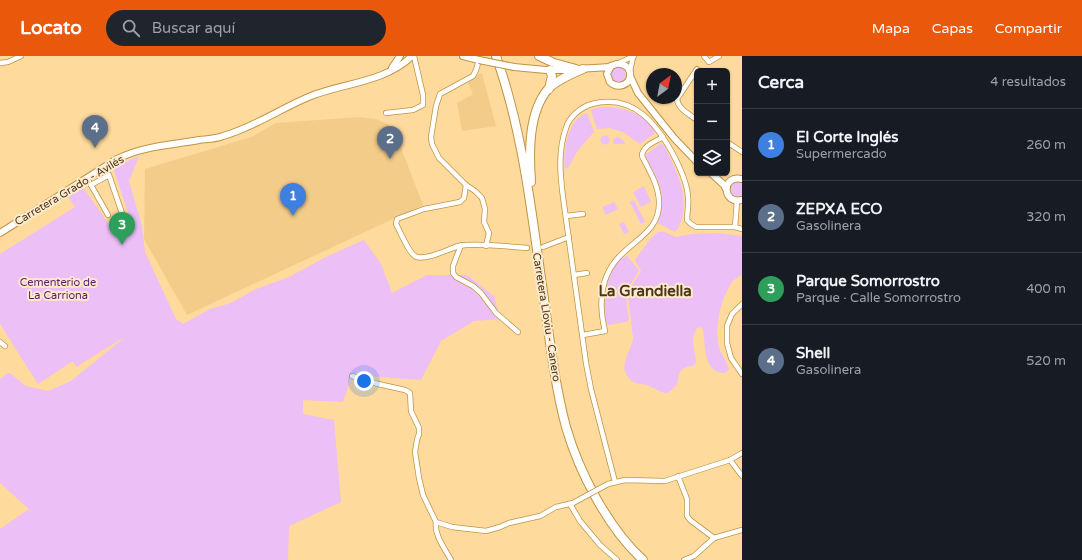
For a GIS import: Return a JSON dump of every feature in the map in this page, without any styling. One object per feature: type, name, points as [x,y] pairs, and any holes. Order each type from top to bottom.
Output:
[{"type":"highway","points":[[492,56],[508,105],[514,116]]},
{"type":"highway","name":"Carretera Lloviu - Canero","points":[[496,56],[514,116],[534,231],[554,369],[566,428],[597,501],[618,531],[643,560]]},
{"type":"highway","points":[[539,56],[554,63],[582,69]]},
{"type":"highway","points":[[549,89],[568,75],[582,69]]},
{"type":"highway","points":[[534,231],[530,174],[532,132],[537,111],[549,89],[552,76],[550,70]]},
{"type":"main road","points":[[390,70],[396,64],[400,56]]},
{"type":"main road","points":[[390,70],[413,56]]},
{"type":"main road","points":[[463,56],[514,67],[550,70],[582,69],[611,66],[619,63],[626,66],[638,93],[674,138],[694,159]]},
{"type":"main road","points":[[608,77],[608,72],[611,66]]},
{"type":"main road","points":[[582,69],[602,73],[608,77],[612,84],[638,93]]},
{"type":"main road","name":"Carretera Grado - Avilés","points":[[0,233],[3,228],[117,159],[140,150],[153,147],[222,137],[243,129],[311,96],[370,78],[390,70]]},
{"type":"main road","points":[[621,86],[627,83],[630,74]]},
{"type":"main road","points":[[714,176],[724,185],[730,199],[740,201]]},
{"type":"main road","points":[[716,176],[722,179],[738,179]]},
{"type":"main road","points":[[726,189],[727,186],[738,179]]},
{"type":"street","points":[[0,63],[8,62],[21,56]]},
{"type":"street","points":[[386,114],[413,110],[423,104],[424,95],[413,56]]},
{"type":"street","points":[[704,56],[709,62],[719,56]]},
{"type":"street","points":[[619,63],[634,57]]},
{"type":"street","points":[[630,74],[634,57]]},
{"type":"street","points":[[479,60],[473,76],[440,94],[431,129],[431,137],[432,144],[439,158],[466,186],[475,191],[482,198],[485,208],[484,222],[489,233],[486,246]]},
{"type":"street","points":[[694,74],[677,99],[678,104],[682,109],[694,118]]},
{"type":"street","points":[[615,482],[591,389],[586,363],[560,174],[561,146],[566,126],[571,118],[578,112],[588,105],[596,103],[615,103],[627,105],[643,114],[654,123],[678,164],[685,182],[688,198],[687,220],[696,227],[735,227],[742,229]]},
{"type":"street","points":[[583,335],[605,330],[600,307],[602,292],[607,275],[614,262],[647,233],[656,219],[659,209],[658,194],[642,156],[642,152],[652,143],[663,137]]},
{"type":"street","points":[[730,144],[742,152]]},
{"type":"street","points":[[91,185],[109,175],[126,225]]},
{"type":"street","points":[[87,178],[108,215]]},
{"type":"street","points":[[466,186],[464,198],[460,202],[424,209],[397,219],[396,224],[412,254],[417,258],[461,246],[527,248]]},
{"type":"street","points":[[735,227],[740,201]]},
{"type":"street","points":[[566,216],[583,214]]},
{"type":"street","points":[[543,247],[569,237]]},
{"type":"street","points":[[461,246],[453,266],[453,273],[456,278],[473,286],[481,292],[496,313],[518,332]]},
{"type":"street","points":[[574,275],[587,273]]},
{"type":"street","points":[[742,304],[732,314],[727,332],[727,343],[731,358],[742,374]]},
{"type":"street","points":[[0,342],[5,346]]},
{"type":"street","points":[[352,376],[378,384],[406,390],[410,393],[411,411],[419,428],[416,452],[419,478],[423,495],[436,522],[436,527],[441,542],[451,560]]},
{"type":"street","points":[[436,522],[452,527],[486,531],[500,528],[509,523],[540,516],[556,508],[572,504],[608,484],[624,480],[665,481],[730,460],[742,453]]},
{"type":"street","points":[[730,460],[742,476]]},
{"type":"street","points":[[678,476],[686,499],[687,516],[690,520],[714,538]]},
{"type":"street","points":[[572,504],[580,521],[600,545],[617,560]]},
{"type":"street","points":[[684,560],[694,556],[714,538],[742,530]]},
{"type":"shaded area","points":[[479,74],[482,74],[496,126],[462,131],[457,103],[473,94],[468,83]]},
{"type":"shaded area","points":[[359,117],[376,119],[393,127],[423,205],[187,315],[144,239],[145,169],[251,137],[276,123]]},
{"type":"green space","points":[[619,67],[626,72],[627,75],[622,82],[619,83],[612,78],[611,75],[616,68]]},
{"type":"green space","points":[[601,107],[616,108],[632,112],[646,120],[655,133],[640,144],[623,132],[609,128],[597,129],[591,111],[592,109]]},
{"type":"green space","points":[[587,113],[594,132],[578,150],[568,168],[565,168],[565,153],[568,136],[575,122]]},
{"type":"green space","points":[[605,135],[610,140],[605,145],[600,140]]},
{"type":"green space","points":[[618,137],[624,141],[625,144],[613,143],[614,138]]},
{"type":"green space","points":[[660,144],[664,145],[680,180],[684,199],[682,218],[678,229],[675,232],[658,223],[662,207],[661,191],[645,155]]},
{"type":"green space","name":"Cementerio de La Carriona","points":[[139,156],[129,181],[142,226],[145,252],[176,319],[183,324],[210,309],[231,303],[256,289],[289,277],[326,257],[364,240],[381,264],[392,293],[427,275],[467,275],[494,296],[500,319],[474,321],[441,341],[421,380],[352,375],[343,402],[303,400],[303,414],[334,420],[341,502],[289,526],[288,560],[0,560],[0,529],[29,509],[0,483],[0,379],[10,373],[26,386],[48,391],[71,381],[126,336],[76,367],[73,361],[38,384],[0,324],[0,254],[75,207],[67,195],[82,186],[118,237],[133,227],[113,168]]},
{"type":"green space","points":[[737,181],[742,183],[742,196],[738,197],[730,193],[730,185]]},
{"type":"green space","points":[[644,186],[651,202],[641,207],[633,192]]},
{"type":"green space","points":[[634,200],[645,222],[641,224],[630,202]]},
{"type":"green space","points":[[614,202],[618,209],[606,215],[602,207]]},
{"type":"green space","points":[[624,222],[629,232],[624,234],[619,224]]},
{"type":"green space","points":[[658,232],[664,232],[676,237],[692,234],[717,233],[742,236],[742,275],[736,278],[728,288],[722,303],[717,328],[719,347],[729,369],[725,373],[718,372],[712,368],[706,357],[703,329],[700,327],[697,328],[693,340],[696,362],[695,365],[681,371],[677,385],[668,393],[629,379],[624,365],[633,338],[628,296],[631,287],[641,271],[635,260],[651,238]]},
{"type":"green space","points":[[627,256],[639,270],[629,287],[627,295],[629,319],[626,322],[608,325],[605,308],[607,286],[614,267],[620,260]]},
{"type":"place","name":"Shell","points":[[95,148]]},
{"type":"place","name":"ZEPXA ECO","points":[[390,159]]},
{"type":"place","name":"El Corte Inglés","points":[[293,216]]},
{"type":"place","name":"Parque Somorrostro","points":[[122,245]]},
{"type":"district","name":"La Grandiella","points":[[645,291]]}]
